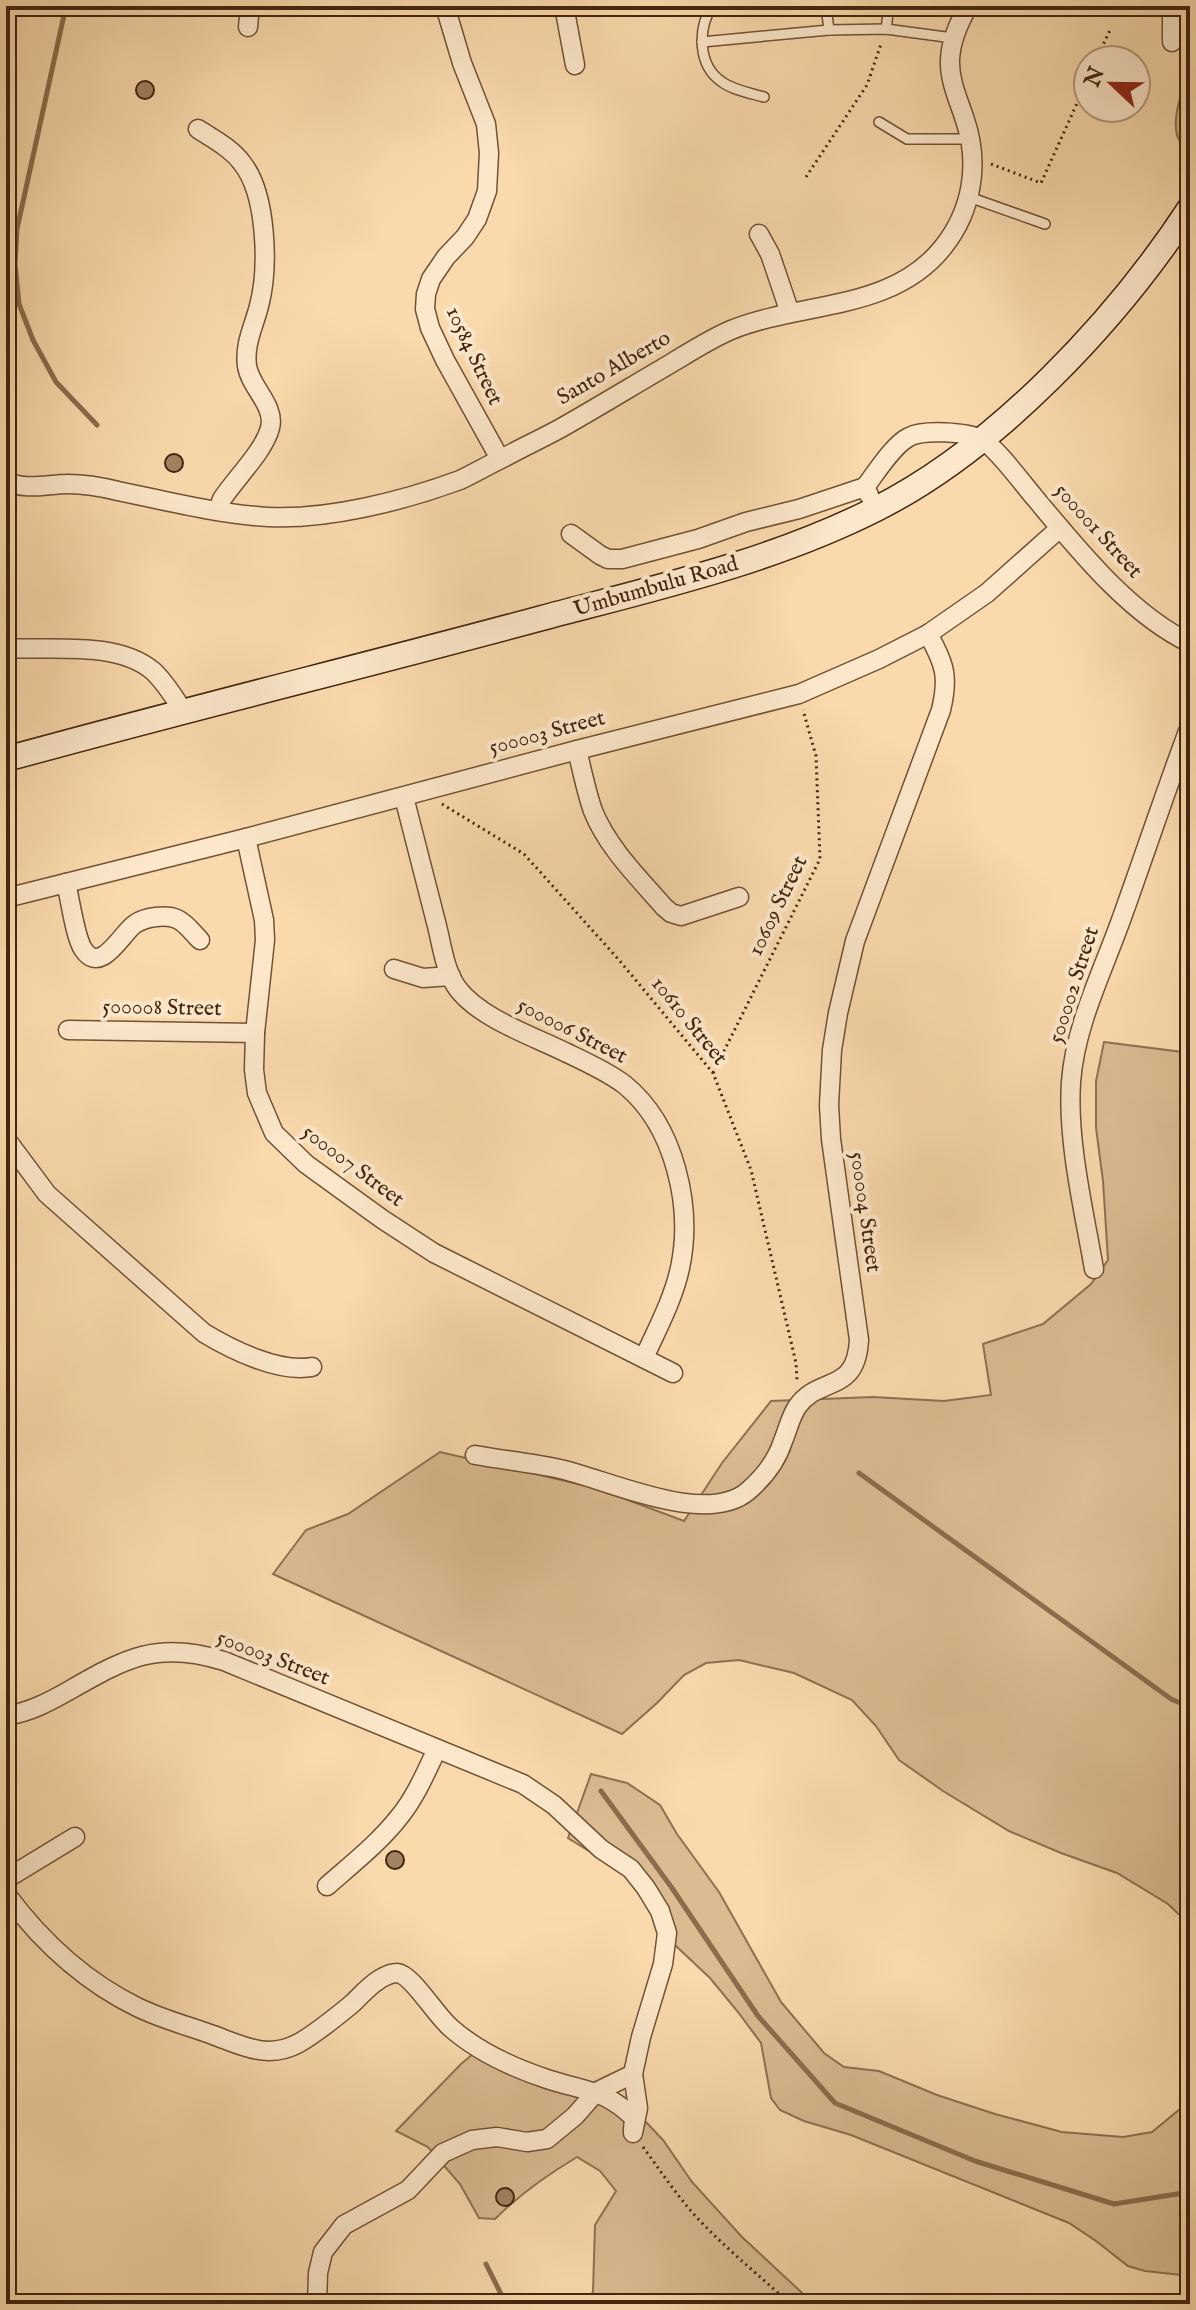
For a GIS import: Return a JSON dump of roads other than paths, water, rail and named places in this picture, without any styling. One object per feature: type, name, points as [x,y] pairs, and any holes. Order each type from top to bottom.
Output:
[{"type":"main road","name":"Umbumbulu Road","points":[[6,759],[679,582],[778,551],[876,509],[934,474],[1030,399],[1122,299],[1190,208]]},
{"type":"street","points":[[248,27],[250,6]]},
{"type":"street","name":"10584 Street","points":[[445,6],[462,63],[486,124],[489,153],[487,191],[477,219],[431,279],[425,309],[445,360],[500,459]]},
{"type":"street","points":[[564,6],[575,65]]},
{"type":"street","name":"Santo Alberto","points":[[6,481],[14,485],[100,487],[268,517],[351,509],[406,497],[460,480],[558,429],[708,341],[755,322],[872,296],[895,286],[935,257],[960,220],[969,197],[972,148],[954,90],[950,60],[954,38],[968,6]]},
{"type":"street","points":[[1172,6],[1172,42]]},
{"type":"street","points":[[198,129],[227,148],[241,161],[253,180],[258,199],[265,271],[249,337],[247,366],[250,378],[271,415],[271,426],[222,499],[218,510]]},
{"type":"street","points":[[759,234],[770,254],[790,313]]},
{"type":"street","points":[[571,534],[608,559],[622,559],[698,539],[865,487],[896,448],[910,436],[939,432],[981,439]]},
{"type":"street","name":"500001 Street","points":[[981,439],[1127,599],[1190,643]]},
{"type":"street","points":[[865,487],[876,509]]},
{"type":"street","name":"500003 Street","points":[[6,898],[799,694],[928,634],[987,593],[1060,528]]},
{"type":"street","name":"500004 Street","points":[[475,1455],[560,1469],[681,1503],[724,1504],[747,1492],[763,1475],[776,1457],[790,1419],[805,1398],[850,1372],[859,1340],[831,1139],[832,1050],[855,941],[941,710],[946,689],[946,676],[939,652],[928,634]]},
{"type":"street","points":[[9,650],[97,651],[135,659],[152,670],[183,711]]},
{"type":"street","name":"500002 Street","points":[[1094,1269],[1071,1109],[1071,1081],[1076,1052],[1096,986],[1190,726]]},
{"type":"street","points":[[577,750],[593,810],[601,826],[621,858],[664,907],[681,916],[739,897]]},
{"type":"street","name":"500006 Street","points":[[413,794],[451,976],[456,987],[494,1018],[624,1084],[654,1117],[663,1133],[680,1190],[684,1247],[673,1293],[644,1358]]},
{"type":"street","name":"500007 Street","points":[[246,838],[264,920],[265,940],[254,1070],[257,1093],[274,1133],[306,1164],[434,1253],[673,1373]]},
{"type":"street","points":[[66,883],[82,947],[91,956],[105,955],[119,943],[129,928],[147,919],[173,918],[200,940]]},
{"type":"street","points":[[394,969],[423,978],[451,976]]},
{"type":"street","name":"500008 Street","points":[[68,1030],[255,1033]]},
{"type":"street","points":[[6,1139],[47,1194],[204,1333],[263,1360],[295,1369],[312,1367]]},
{"type":"street","name":"500003 Street","points":[[6,1716],[44,1704],[139,1655],[158,1651],[200,1655],[224,1661],[523,1784],[554,1805],[601,1849],[631,1869],[660,1911],[667,1933],[663,1964],[633,2074],[638,2108],[633,2133],[634,2118],[612,2100],[596,2092]]},
{"type":"street","points":[[327,1886],[401,1816],[437,1749]]},
{"type":"street","points":[[6,1879],[75,1837]]},
{"type":"street","points":[[6,1894],[27,1922],[55,1950],[108,1990],[138,2007],[258,2051],[284,2050],[300,2042],[378,1980],[397,1973],[413,1982],[446,2024],[481,2048],[547,2079],[596,2092]]},
{"type":"street","points":[[317,2304],[318,2273],[323,2252],[344,2225],[408,2190],[443,2153],[472,2140],[497,2137],[527,2142],[547,2139],[575,2116],[596,2092],[633,2074]]},
{"type":"lane","points":[[712,6],[704,21],[702,42],[708,64],[718,79],[734,88],[764,97]]},
{"type":"lane","points":[[826,6],[829,30]]},
{"type":"lane","points":[[886,29],[889,6]]},
{"type":"lane","points":[[702,42],[829,30],[886,29],[954,38]]},
{"type":"lane","points":[[879,122],[907,139],[972,148]]},
{"type":"lane","points":[[969,197],[1045,224]]},
{"type":"waterway","points":[[66,6],[17,229],[15,264],[19,304],[33,340],[56,382],[97,425]]},
{"type":"waterway","points":[[859,1473],[1171,1699],[1190,1707]]},
{"type":"waterway","points":[[601,1791],[672,1888],[758,2016],[835,2103],[975,2161],[1114,2204],[1190,2192]]},
{"type":"waterway","points":[[486,2264],[506,2304]]}]
